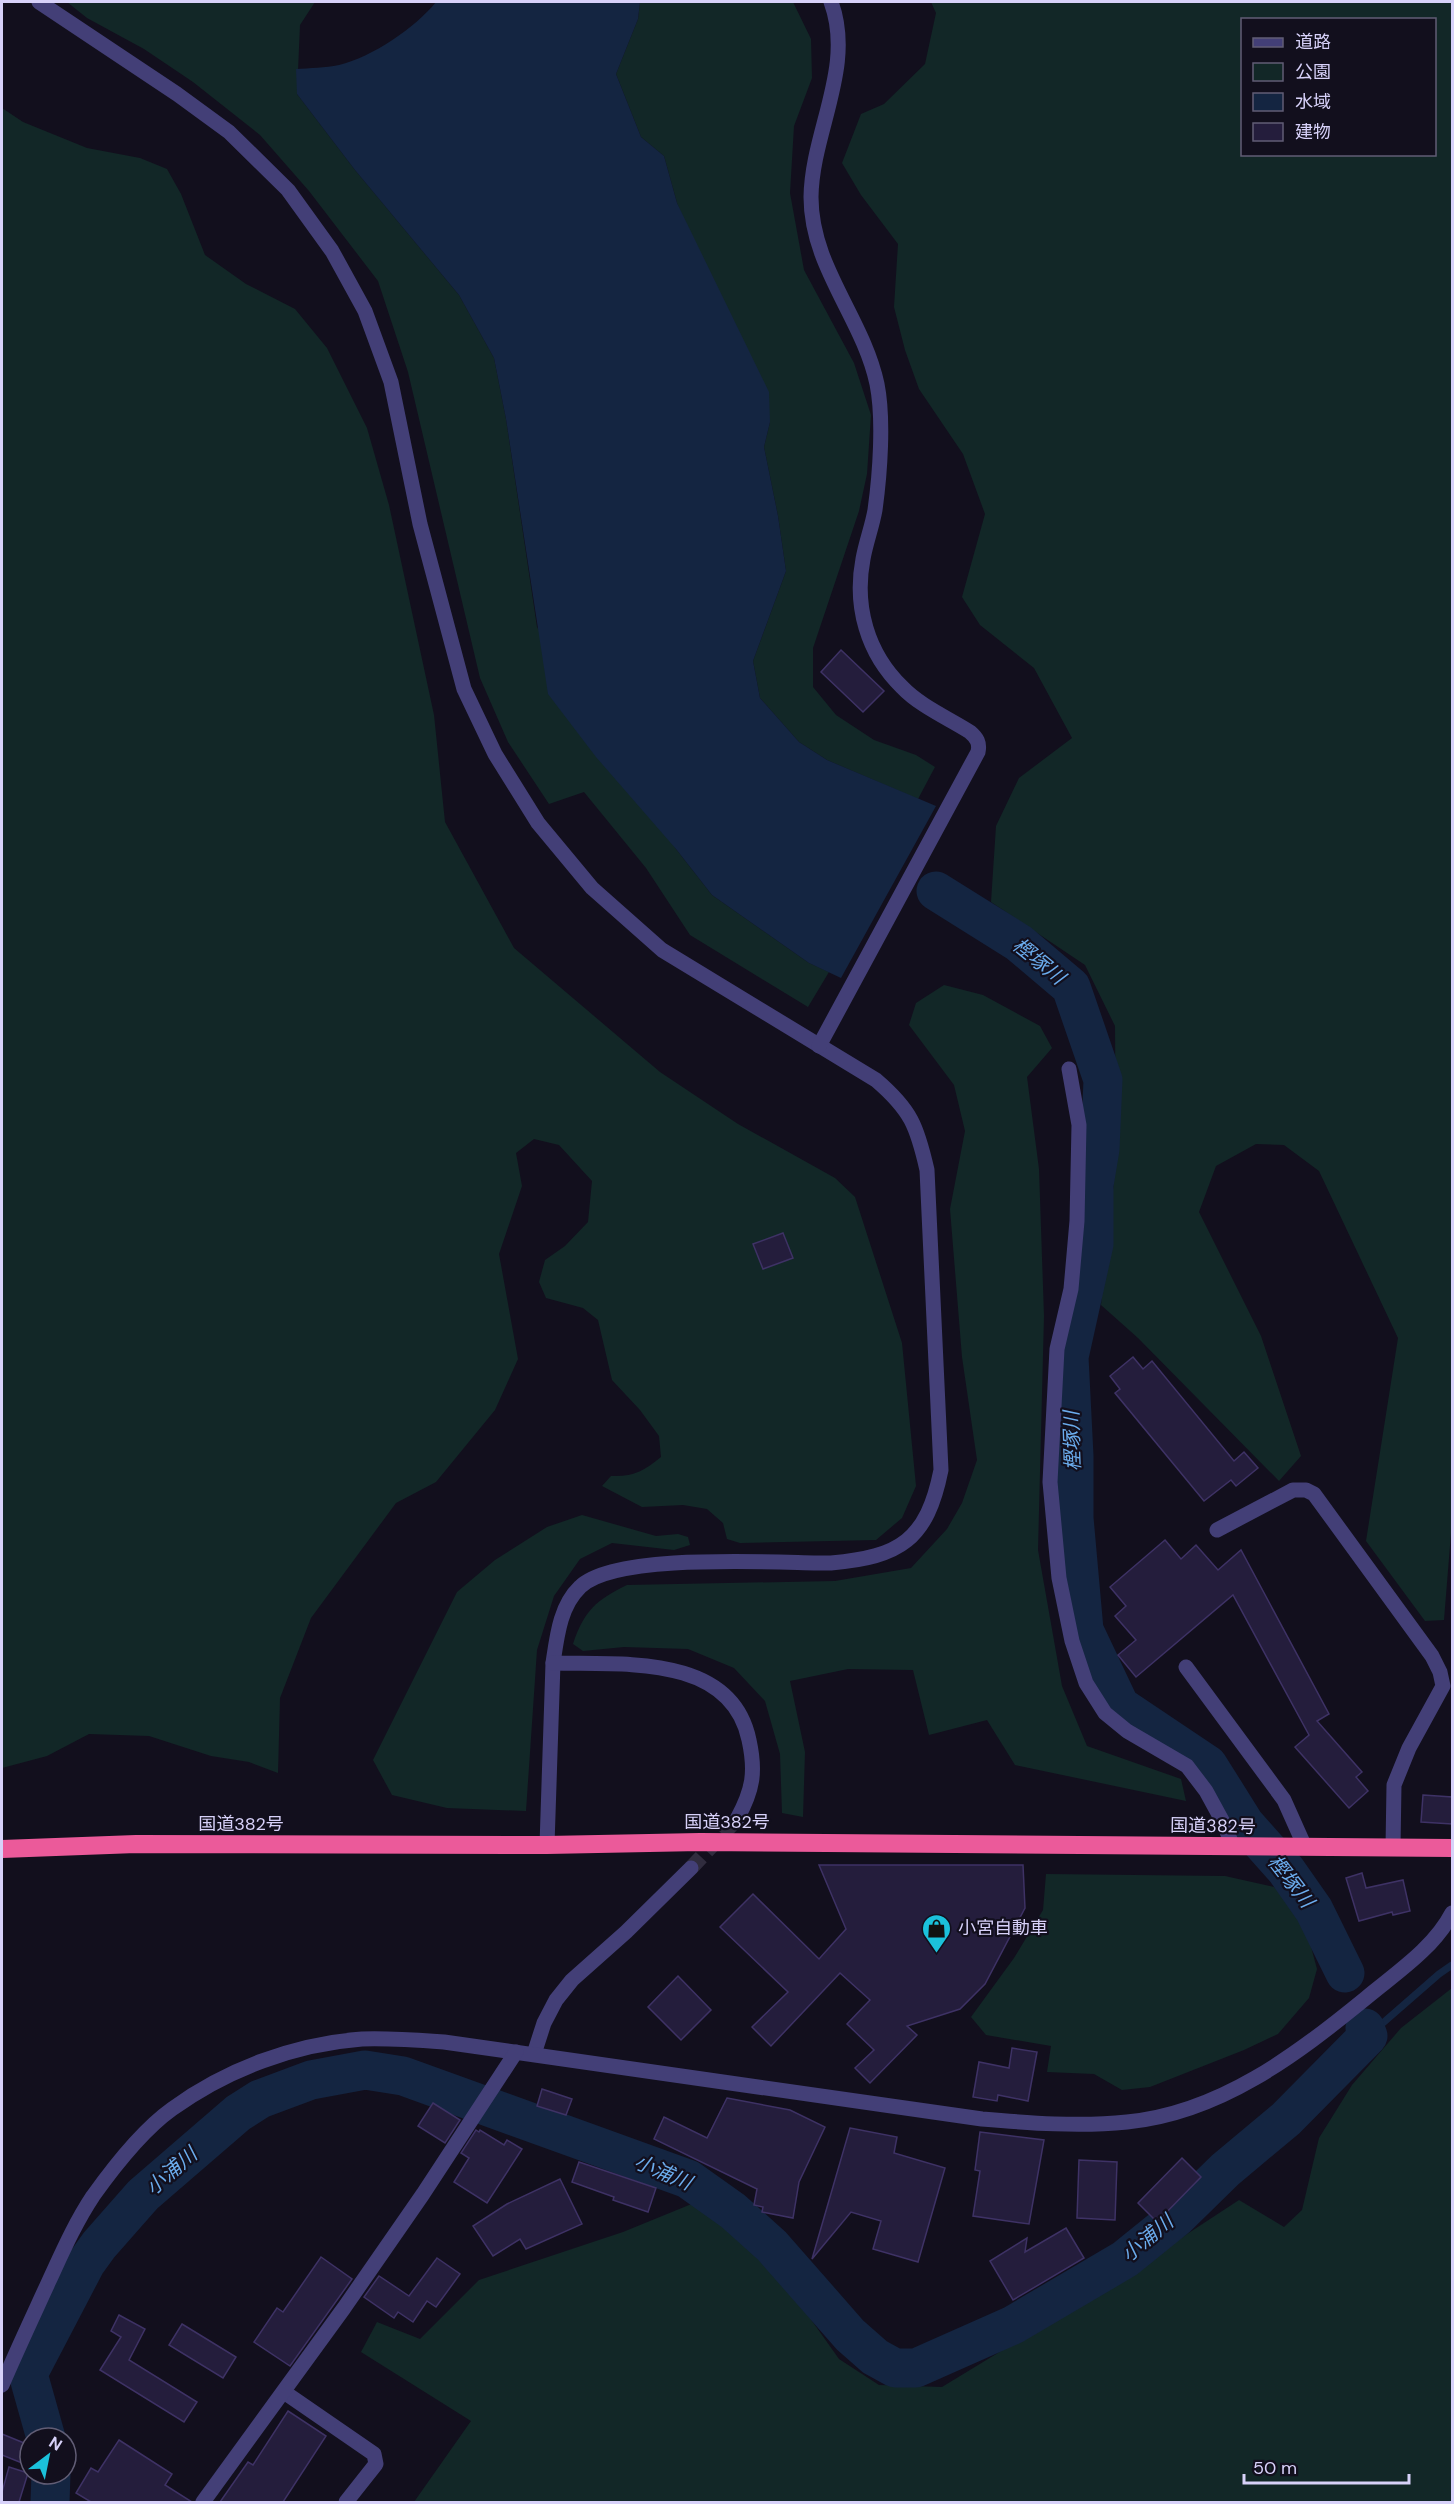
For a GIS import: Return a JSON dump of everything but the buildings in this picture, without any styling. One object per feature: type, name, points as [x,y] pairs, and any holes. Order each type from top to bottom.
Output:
[{"type":"highway","name":"国道382号","points":[[2,1849],[136,1844],[547,1845],[700,1842],[1452,1848]]},
{"type":"street","points":[[39,2],[230,132],[288,190],[332,251],[364,311],[391,382],[420,524],[464,689],[495,754],[538,823],[592,888],[662,950],[876,1080],[899,1100],[914,1124],[922,1148],[927,1170],[941,1470],[935,1500],[928,1515],[910,1539],[890,1553],[861,1561],[650,1564],[590,1578],[578,1588],[565,1605],[553,1663],[547,1845]]},
{"type":"street","points":[[819,1046],[973,763],[979,745],[977,738],[970,732],[903,689],[883,666],[871,645],[861,614],[859,595],[863,560],[874,513],[880,461],[878,387],[865,346],[821,256],[811,198],[813,166],[836,77],[839,48],[835,13],[831,2]]},
{"type":"street","points":[[1069,1069],[1079,1125],[1077,1221],[1071,1289],[1057,1349],[1050,1482],[1059,1578],[1072,1641],[1086,1683],[1105,1713],[1126,1731],[1187,1766],[1206,1791],[1233,1846]]},
{"type":"street","points":[[1217,1530],[1293,1490],[1306,1490],[1314,1494],[1417,1633],[1448,1684],[1409,1748],[1394,1785],[1393,1847]]},
{"type":"street","points":[[553,1663],[663,1667],[686,1672],[721,1693],[737,1709],[747,1732],[753,1756],[753,1782],[737,1819]]},
{"type":"street","points":[[1186,1667],[1284,1800],[1298,1847]]},
{"type":"street","points":[[534,2054],[544,2023],[556,2000],[572,1980],[626,1932],[691,1868]]},
{"type":"street","points":[[2,2385],[59,2259],[93,2196],[133,2147],[170,2110],[198,2092],[256,2063],[291,2051],[362,2039],[401,2038],[534,2054],[982,2119],[1036,2124],[1129,2122],[1216,2099],[1287,2058],[1331,2026],[1416,1956],[1441,1931],[1452,1912]]},
{"type":"street","points":[[203,2502],[284,2392],[423,2194],[516,2052]]},
{"type":"street","points":[[284,2392],[374,2454],[376,2464],[346,2502]]},
{"type":"green space","points":[[67,2],[315,2],[300,25],[297,94],[355,170],[459,295],[494,358],[506,419],[537,627],[676,849],[712,895],[809,963],[829,972],[808,1007],[690,935],[646,868],[584,792],[549,804],[508,742],[480,678],[408,372],[378,281],[309,191],[260,135],[193,82],[144,49],[87,18]]},
{"type":"green space","points":[[640,2],[793,2],[811,39],[812,78],[794,126],[790,193],[804,270],[854,363],[871,415],[867,474],[859,511],[813,648],[813,687],[836,715],[874,740],[916,755],[935,767],[918,799],[827,760],[799,742],[760,698],[753,661],[786,571],[764,447],[770,422],[677,203],[664,156],[641,137],[616,74],[638,19]]},
{"type":"green space","points":[[931,2],[1452,2],[1452,1521],[1444,1620],[1425,1621],[1366,1541],[1398,1338],[1319,1171],[1284,1145],[1256,1144],[1216,1166],[1199,1212],[1261,1336],[1301,1456],[1279,1481],[1138,1338],[1101,1305],[1116,1161],[1115,1026],[1085,965],[991,902],[996,826],[1019,778],[1072,738],[1034,668],[980,625],[962,597],[985,514],[963,454],[919,389],[905,350],[894,307],[898,244],[861,195],[842,163],[861,114],[884,104],[925,64],[936,13]]},
{"type":"green space","points":[[2,108],[23,122],[87,148],[140,158],[167,169],[181,194],[205,255],[246,284],[295,309],[327,348],[367,428],[389,505],[434,715],[445,822],[514,948],[660,1072],[738,1124],[835,1178],[855,1197],[902,1343],[916,1486],[902,1518],[876,1540],[740,1543],[727,1539],[723,1523],[707,1509],[683,1505],[642,1507],[602,1486],[611,1476],[638,1472],[661,1457],[659,1436],[640,1410],[612,1380],[598,1320],[583,1308],[546,1298],[539,1282],[545,1260],[565,1246],[588,1222],[592,1181],[559,1145],[534,1139],[516,1153],[522,1186],[499,1254],[518,1359],[495,1410],[436,1482],[396,1503],[311,1618],[280,1698],[278,1773],[249,1762],[211,1756],[149,1736],[89,1734],[47,1756],[2,1768]]},
{"type":"green space","points":[[944,985],[983,995],[1040,1026],[1052,1048],[1027,1077],[1039,1169],[1044,1316],[1038,1550],[1062,1686],[1087,1746],[1181,1779],[1186,1801],[1015,1765],[987,1720],[929,1735],[913,1670],[848,1669],[790,1681],[805,1752],[803,1817],[782,1813],[780,1754],[765,1701],[734,1668],[688,1649],[624,1647],[583,1651],[573,1644],[582,1623],[592,1608],[627,1585],[835,1581],[911,1568],[947,1529],[962,1503],[977,1460],[962,1357],[950,1209],[965,1131],[954,1085],[909,1025],[916,1003]]},
{"type":"green space","points":[[582,1515],[656,1536],[678,1534],[688,1537],[690,1545],[674,1550],[612,1543],[580,1559],[554,1596],[537,1650],[526,1811],[447,1808],[392,1795],[373,1760],[457,1592],[495,1560],[547,1527]]},
{"type":"green space","points":[[1046,1874],[1225,1876],[1274,1887],[1303,1917],[1317,1969],[1309,1998],[1278,2034],[1150,2087],[1122,2090],[1094,2074],[1047,2072],[1051,2046],[986,2035],[971,2017],[1014,1958],[1043,1910]]},
{"type":"green space","points":[[1452,1988],[1452,2502],[414,2502],[471,2421],[361,2352],[377,2322],[420,2339],[479,2280],[623,2232],[694,2203],[721,2220],[778,2273],[839,2359],[879,2385],[942,2387],[1111,2284],[1239,2200],[1284,2227],[1302,2210],[1319,2138],[1352,2085],[1401,2028]]},
{"type":"water","points":[[436,2],[640,2],[638,19],[616,74],[641,137],[664,156],[677,203],[769,392],[770,422],[764,447],[786,571],[753,661],[760,698],[799,742],[827,760],[936,806],[841,978],[809,963],[712,895],[676,849],[596,757],[548,694],[506,419],[494,358],[459,295],[355,170],[297,94],[296,69],[339,65],[365,55],[405,31]]},
{"type":"waterway","name":"樫塚川","points":[[936,891],[1019,943],[1071,987],[1103,1080],[1100,1149],[1094,1185],[1094,1244],[1069,1357],[1074,1456],[1074,1518],[1084,1630],[1120,1706],[1208,1765],[1245,1824],[1286,1870],[1314,1910],[1345,1973]]},
{"type":"waterway","points":[[1368,2036],[1452,1965]]},
{"type":"waterway","name":"小浦川","points":[[43,2426],[28,2374],[86,2263],[99,2245],[143,2195],[238,2113],[260,2099],[311,2080],[365,2070],[403,2076],[688,2179],[733,2211],[772,2246],[850,2335],[875,2357],[895,2368],[916,2368],[1013,2325],[1125,2259],[1177,2217],[1225,2170],[1286,2119],[1368,2036],[1365,2028]]},
{"type":"waterway","name":"小浦川","points":[[50,2502],[51,2486]]},
{"type":"tunnel","points":[[691,1868],[737,1819]]},
{"type":"place","name":"小宮自動車","points":[[937,1954]]}]
